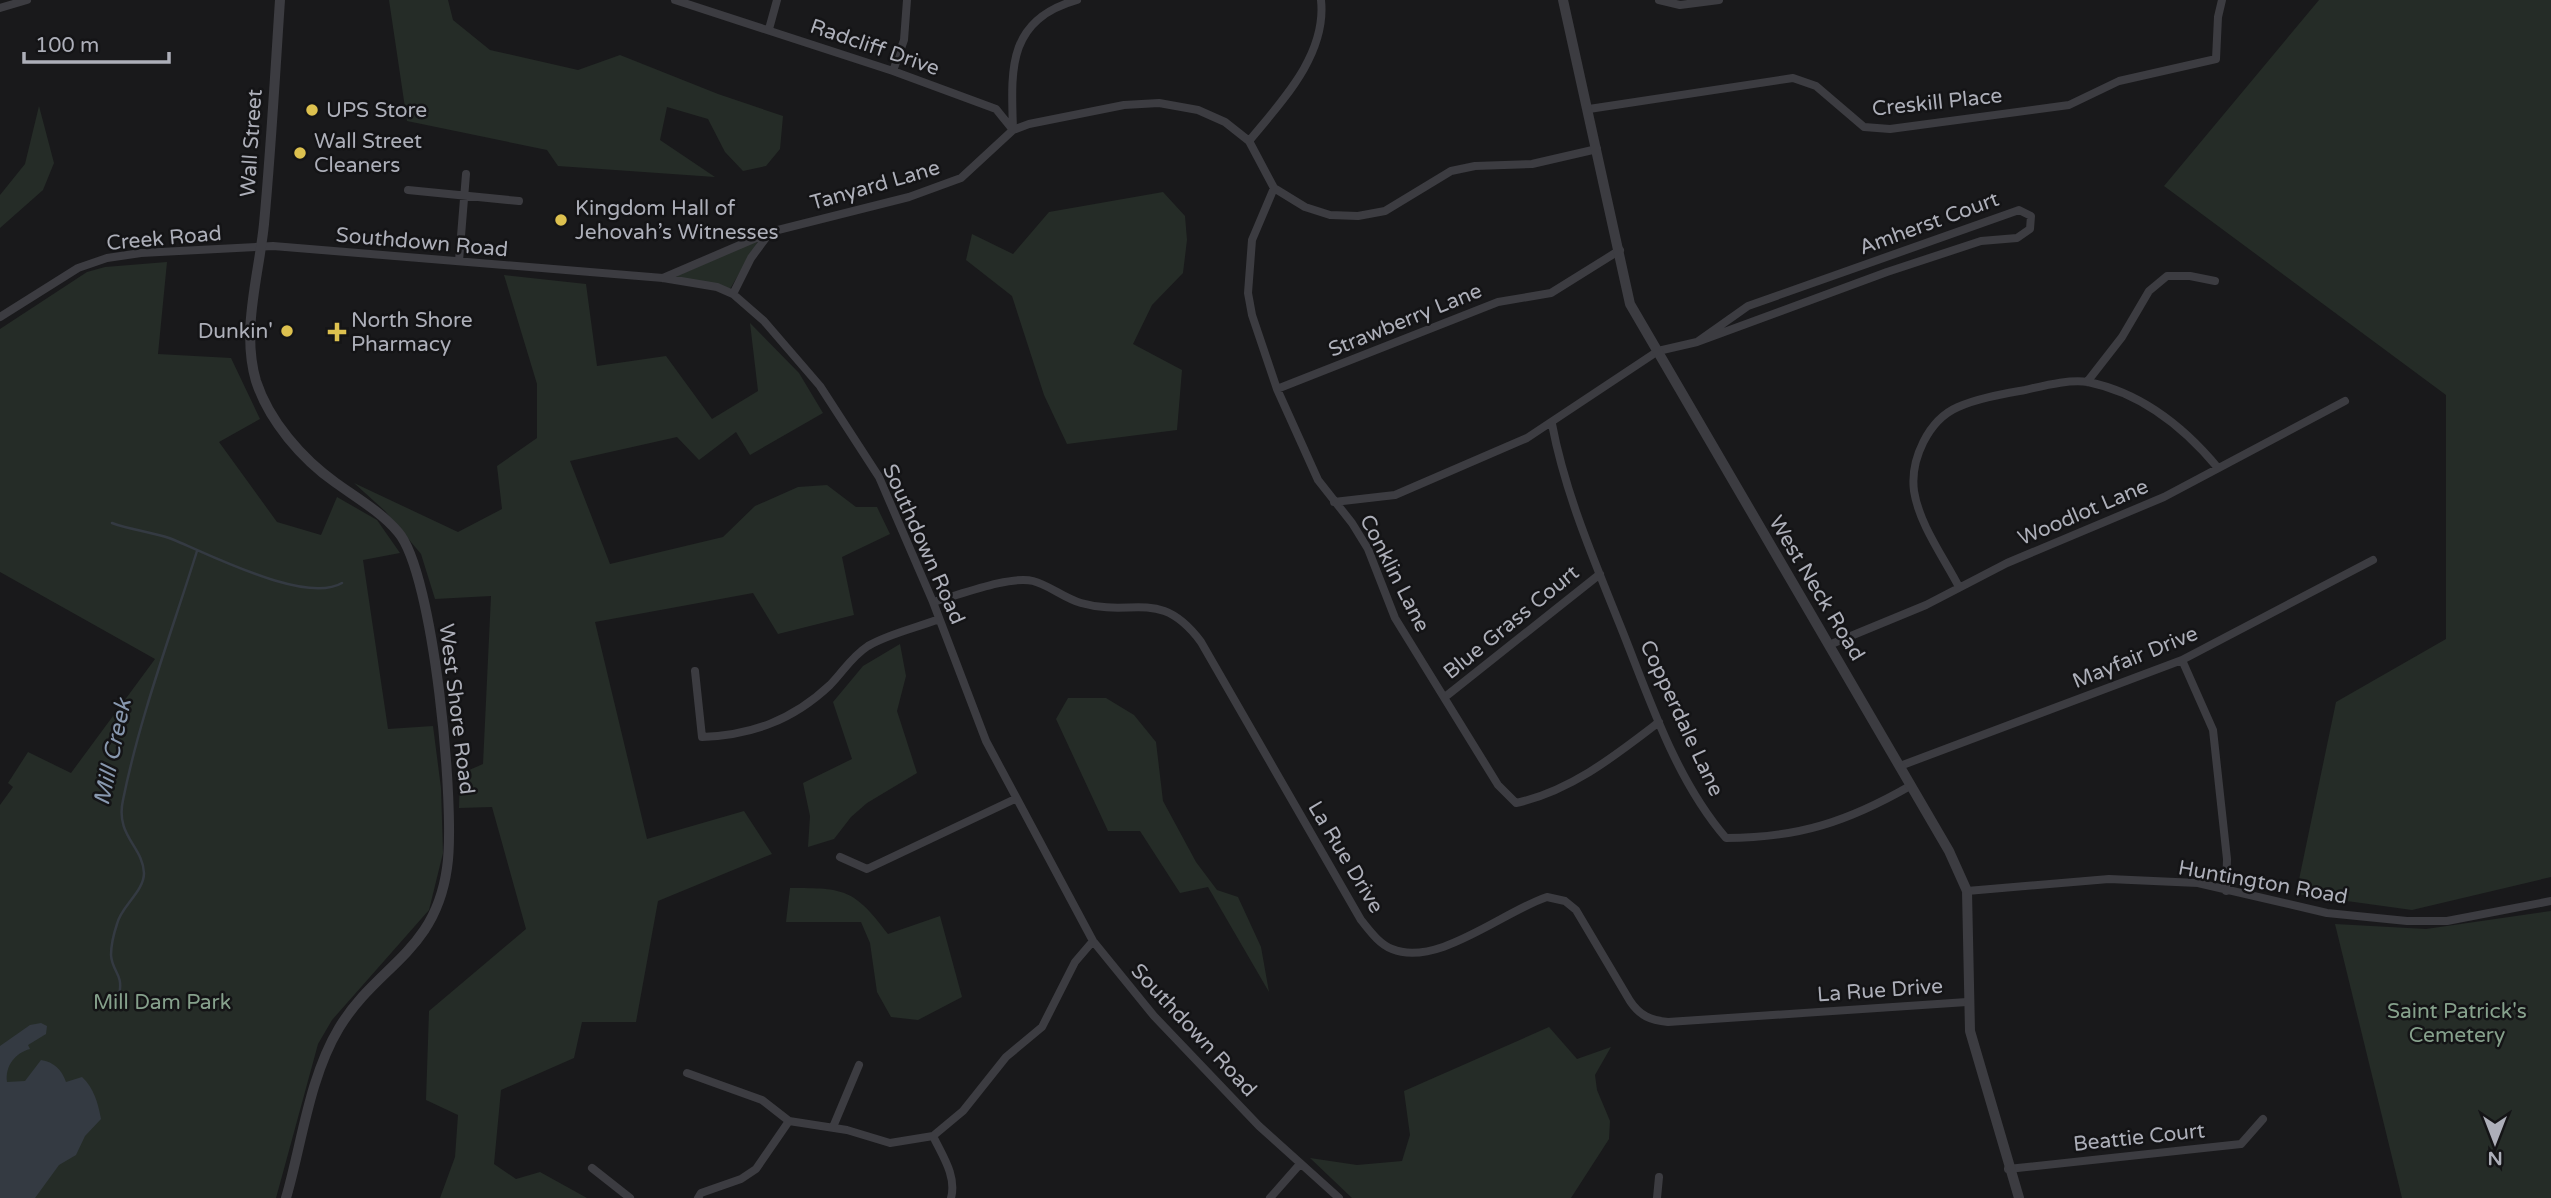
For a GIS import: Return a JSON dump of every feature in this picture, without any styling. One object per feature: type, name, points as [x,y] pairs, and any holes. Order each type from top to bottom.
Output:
[{"type":"street","points":[[0,8],[27,0]]},
{"type":"street","name":"Wall Street","points":[[262,246],[280,0]]},
{"type":"street","name":"Radcliff Drive","points":[[675,0],[893,71],[996,109],[1013,130]]},
{"type":"street","points":[[769,29],[777,0]]},
{"type":"street","points":[[893,71],[904,40],[907,0]]},
{"type":"street","points":[[1013,130],[1013,76],[1021,37],[1036,19],[1062,2],[1077,0]]},
{"type":"street","points":[[1321,0],[1319,36],[1313,51],[1275,109],[1249,141],[1275,188],[1305,208],[1330,215],[1358,216],[1385,211],[1451,171],[1475,166],[1532,164],[1597,149]]},
{"type":"street","name":"West Neck Road","points":[[1563,0],[1630,304],[1733,485],[1950,851],[1967,891],[1967,1002],[1970,1031],[2008,1169],[2019,1198]]},
{"type":"street","points":[[1660,0],[1680,5],[1719,0]]},
{"type":"street","name":"Creskill Place","points":[[1589,109],[1793,78],[1816,86],[1864,127],[1890,129],[2069,105],[2119,82],[2216,59],[2218,17],[2222,0]]},
{"type":"street","name":"Tanyard Lane","points":[[663,278],[770,232],[909,197],[961,178],[1013,130],[1083,111],[1158,103],[1198,110],[1225,122],[1249,141]]},
{"type":"street","points":[[459,261],[466,174]]},
{"type":"street","name":"Conklin Lane","points":[[1275,188],[1252,240],[1248,293],[1252,315],[1277,389],[1318,480],[1368,549],[1395,618],[1498,785],[1516,803],[1543,797],[1608,762],[1660,722]]},
{"type":"street","points":[[408,190],[519,201]]},
{"type":"street","name":"Amherst Court","points":[[1658,351],[1697,342],[1981,241],[2017,238],[2030,229],[2031,216],[2020,210],[1748,306],[1697,342]]},
{"type":"street","points":[[733,293],[751,258],[770,232]]},
{"type":"street","name":"Southdown Road","points":[[262,246],[663,278],[717,287],[733,293],[764,321],[825,393],[878,477],[933,602],[986,741],[1093,941],[1154,1016],[1259,1126],[1339,1198]]},
{"type":"street","name":"Creek Road","points":[[0,317],[61,277],[104,259],[132,254],[262,246]]},
{"type":"street","name":"West Shore Road","points":[[262,246],[250,336],[258,385],[276,419],[301,453],[324,474],[388,522],[411,551],[422,594],[441,720],[450,807],[448,864],[434,912],[411,950],[362,996],[332,1040],[317,1082],[286,1198]]},
{"type":"street","name":"Strawberry Lane","points":[[1277,389],[1498,302],[1551,293],[1620,250]]},
{"type":"street","points":[[2087,382],[2122,337],[2149,291],[2167,276],[2190,276],[2215,281]]},
{"type":"street","points":[[1334,502],[1395,495],[1552,424],[1658,351]]},
{"type":"street","points":[[1959,587],[1920,511],[1914,491],[1914,468],[1923,442],[1936,424],[1956,407],[2044,386],[2087,382],[2142,402],[2170,418],[2193,438],[2218,468]]},
{"type":"street","name":"Woodlot Lane","points":[[1829,645],[1926,605],[2007,563],[2116,519],[2344,401]]},
{"type":"street","name":"Copperdale Lane","points":[[1552,424],[1565,475],[1600,574],[1660,722],[1693,790],[1712,821],[1727,838],[1757,838],[1834,824],[1870,809],[1910,786]]},
{"type":"street","name":"Mayfair Drive","points":[[1900,766],[2182,660],[2373,560]]},
{"type":"street","name":"Blue Grass Court","points":[[1445,697],[1600,574]]},
{"type":"street","name":"La Rue Drive","points":[[933,602],[1013,582],[1032,580],[1081,603],[1148,606],[1170,611],[1187,623],[1201,642],[1361,920],[1377,940],[1393,950],[1416,954],[1438,950],[1547,897],[1565,901],[1576,910],[1638,1013],[1651,1020],[1668,1022],[1967,1002]]},
{"type":"street","points":[[695,671],[702,737],[738,736],[772,723],[809,704],[832,683],[851,659],[869,645],[939,619]]},
{"type":"street","points":[[2182,660],[2213,730],[2227,859],[2225,891]]},
{"type":"street","points":[[840,857],[867,869],[1015,799]]},
{"type":"street","name":"Huntington Road","points":[[1967,891],[2109,879],[2198,883],[2327,913],[2407,922],[2447,920],[2551,901]]},
{"type":"street","points":[[687,1073],[762,1100],[789,1121],[833,1127],[890,1143],[933,1136],[963,1111],[999,1065],[1042,1027],[1075,962],[1093,941]]},
{"type":"street","points":[[833,1127],[859,1065]]},
{"type":"street","name":"Beattie Court","points":[[2008,1169],[2241,1144],[2263,1119]]},
{"type":"street","points":[[698,1198],[701,1193],[741,1179],[756,1169],[789,1121]]},
{"type":"street","points":[[933,1136],[947,1164],[953,1190],[951,1198]]},
{"type":"street","points":[[1270,1198],[1300,1164]]},
{"type":"street","points":[[592,1168],[630,1198]]},
{"type":"street","points":[[1657,1198],[1659,1177]]},
{"type":"green space","points":[[389,0],[448,0],[453,20],[490,50],[578,70],[620,55],[718,94],[783,116],[780,149],[766,166],[743,171],[725,152],[708,119],[667,107],[660,140],[715,177],[558,166],[547,150],[407,121]]},
{"type":"green space","points":[[2319,0],[2551,0],[2551,877],[2412,910],[2296,894],[2336,702],[2446,639],[2446,395],[2164,186]]},
{"type":"green space","points":[[39,106],[54,163],[43,190],[0,228],[0,195],[25,164]]},
{"type":"green space","points":[[1163,192],[1185,216],[1187,240],[1183,273],[1152,305],[1133,344],[1182,370],[1177,430],[1067,444],[1044,395],[1012,296],[966,260],[972,234],[1013,254],[1049,212]]},
{"type":"green space","points":[[760,238],[730,289],[673,276]]},
{"type":"green space","name":"Mill Dam Park","points":[[167,262],[158,354],[231,358],[260,419],[219,442],[277,522],[321,535],[337,497],[377,520],[400,553],[363,560],[388,729],[433,726],[441,788],[443,853],[429,910],[332,1020],[318,1044],[276,1198],[0,1198],[0,805],[13,787],[8,783],[28,752],[71,773],[155,659],[0,572],[0,329],[87,272],[105,267]]},
{"type":"green space","points":[[504,275],[586,284],[597,366],[666,356],[712,419],[758,391],[750,323],[799,373],[823,413],[750,455],[736,432],[699,460],[677,437],[570,461],[610,564],[723,537],[755,506],[798,487],[827,485],[856,507],[877,507],[890,534],[842,557],[854,615],[778,634],[753,593],[595,622],[647,839],[744,811],[772,854],[658,901],[636,1022],[582,1022],[574,1058],[501,1090],[494,1164],[516,1179],[540,1172],[587,1198],[440,1198],[455,1157],[458,1115],[426,1100],[429,1011],[526,929],[492,807],[459,808],[460,774],[483,764],[491,596],[435,599],[421,554],[385,511],[354,483],[458,532],[502,509],[497,466],[537,438],[537,384]]},
{"type":"green space","points":[[900,644],[906,676],[897,711],[917,773],[867,803],[851,817],[834,839],[808,847],[810,816],[803,783],[852,759],[833,702],[863,666]]},
{"type":"green space","points":[[1068,698],[1106,698],[1134,715],[1156,742],[1163,801],[1196,862],[1217,890],[1238,897],[1261,947],[1269,992],[1208,887],[1180,893],[1140,831],[1108,831],[1056,719]]},
{"type":"green space","points":[[790,888],[824,889],[847,894],[866,908],[888,934],[940,916],[962,997],[918,1020],[891,1017],[877,992],[870,943],[861,922],[786,922]]},
{"type":"green space","name":"Saint Patrick's Cemetery","points":[[2551,911],[2551,1198],[2402,1198],[2335,924],[2426,929]]},
{"type":"green space","points":[[1549,1027],[1577,1059],[1611,1047],[1595,1075],[1597,1090],[1610,1121],[1609,1139],[1571,1198],[1352,1198],[1310,1158],[1357,1165],[1402,1161],[1410,1135],[1404,1091]]},
{"type":"shaded area","points":[[41,1023],[47,1026],[46,1034],[28,1045],[30,1049],[12,1061],[7,1082],[25,1081],[41,1060],[50,1063],[60,1070],[66,1082],[82,1077],[86,1081],[95,1096],[101,1119],[85,1136],[76,1155],[59,1165],[35,1198],[0,1198],[0,1046],[30,1025]]},
{"type":"waterway","name":"Mill Creek","points":[[112,523],[169,538],[231,565],[281,582],[326,588],[342,583]]},
{"type":"waterway","name":"Mill Creek","points":[[119,995],[120,982],[111,955],[113,940],[119,917],[140,886],[144,873],[139,855],[123,823],[123,800],[147,706],[197,551]]},
{"type":"place","name":"UPS Store","points":[[312,110]]},
{"type":"place","name":"Wall Street Cleaners","points":[[300,153]]},
{"type":"place","name":"Kingdom Hall of Jehovah’s Witnesses","points":[[561,220]]},
{"type":"place","name":"Dunkin'","points":[[287,331]]},
{"type":"place","name":"North Shore Pharmacy","points":[[337,332]]}]
